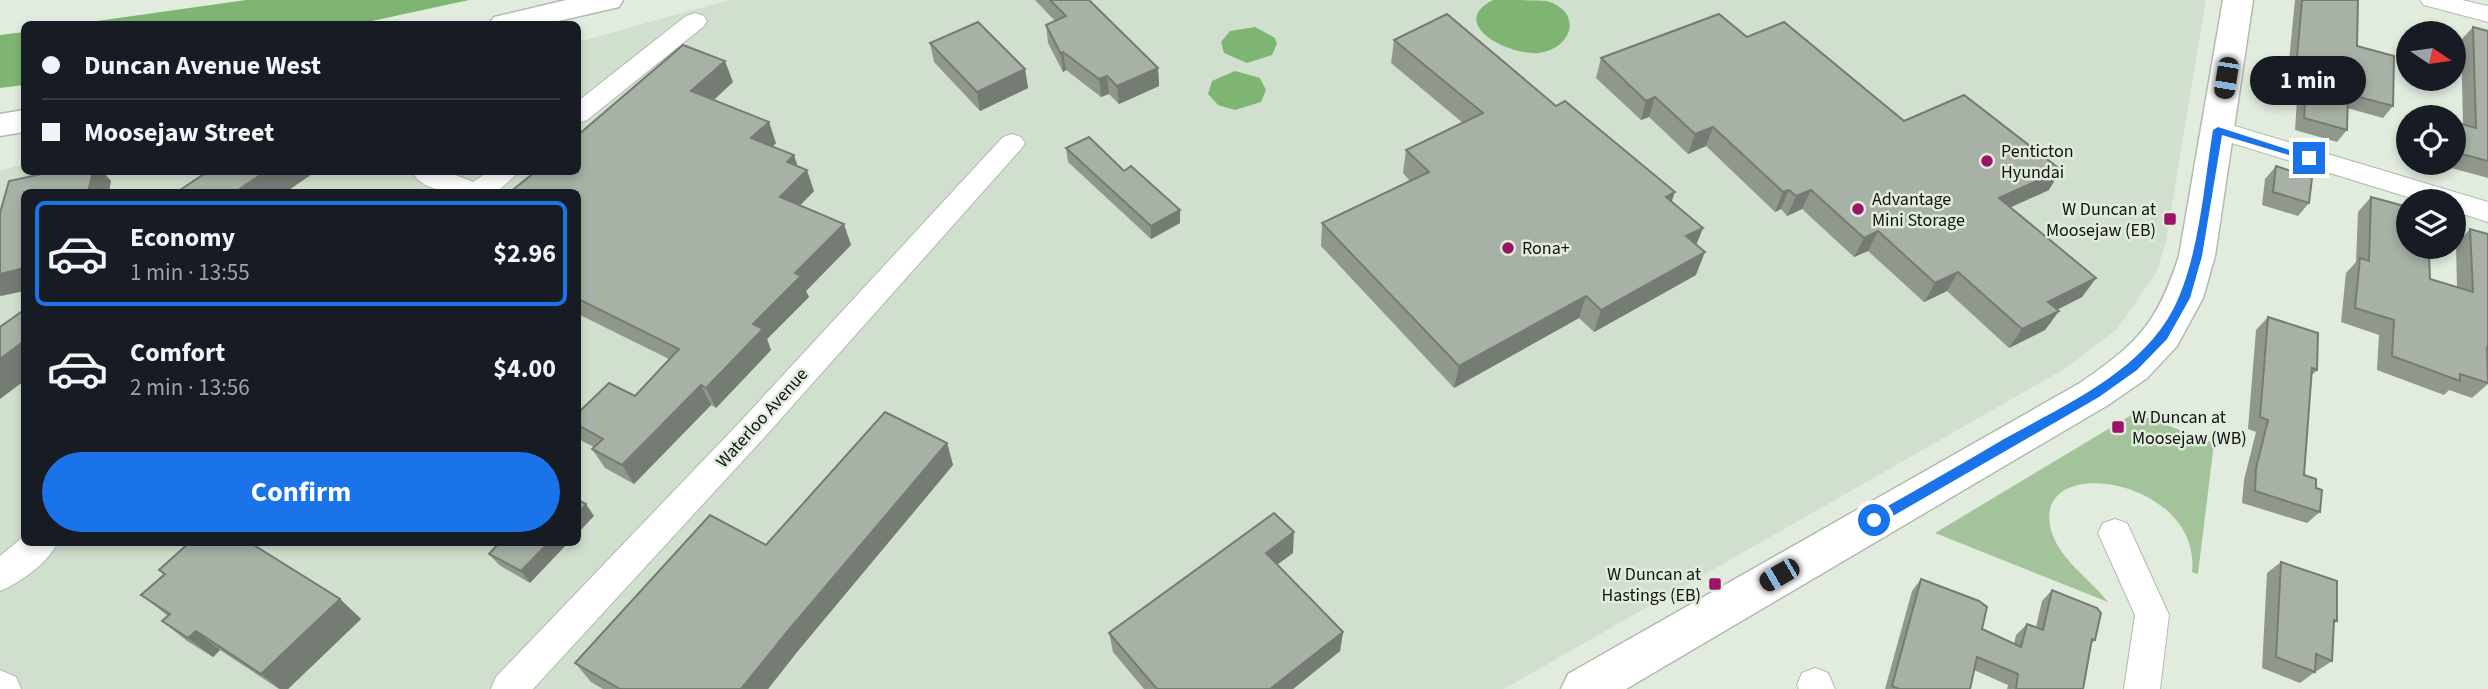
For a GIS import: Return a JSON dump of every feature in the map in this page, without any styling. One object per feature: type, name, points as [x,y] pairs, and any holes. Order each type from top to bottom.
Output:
[{"type":"main road","points":[[518,21],[608,0]]},
{"type":"main road","points":[[1584,689],[2094,394],[2133,367],[2163,336],[2184,298],[2197,256],[2238,0]]},
{"type":"main road","points":[[0,125],[21,122]]},
{"type":"street","points":[[2431,0],[2488,15]]},
{"type":"street","points":[[581,112],[695,21]]},
{"type":"street","points":[[2218,130],[2488,212]]},
{"type":"street","name":"Waterloo Avenue","points":[[509,689],[750,432],[1012,144]]},
{"type":"street","points":[[432,175],[463,189]]},
{"type":"street","points":[[483,189],[502,175]]},
{"type":"street","points":[[2115,534],[2152,615],[2142,689]]},
{"type":"street","points":[[0,576],[36,546]]},
{"type":"shaded area","points":[[246,0],[469,0],[372,21],[97,21]]},
{"type":"shaded area","points":[[729,0],[2206,0],[2166,242],[2156,273],[2117,329],[2066,368],[1504,689],[0,689],[0,170],[21,166],[21,175],[581,175],[581,41]]},
{"type":"shaded area","points":[[1493,0],[1547,1],[1558,6],[1566,13],[1569,21],[1566,37],[1551,50],[1539,53],[1527,53],[1499,44],[1479,28],[1476,19],[1480,9]]},
{"type":"shaded area","points":[[1255,27],[1275,38],[1277,44],[1272,55],[1247,63],[1224,53],[1221,42],[1230,31]]},
{"type":"shaded area","points":[[21,32],[21,85],[0,88],[0,35]]},
{"type":"shaded area","points":[[1235,71],[1260,78],[1266,90],[1261,102],[1235,110],[1218,105],[1208,94],[1212,81]]},
{"type":"shaded area","points":[[2135,413],[2214,443],[2198,574],[2192,572],[2188,540],[2171,515],[2146,496],[2117,486],[2089,483],[2066,490],[2051,505],[2051,530],[2055,540],[2068,559],[2108,602],[1935,533]]},
{"type":"building","points":[[1050,0],[1089,0],[1158,68],[1117,86],[1107,76],[1099,79],[1063,52],[1061,54],[1046,25],[1066,16]]},
{"type":"building","points":[[2302,0],[2358,0],[2357,46],[2394,56],[2393,106],[2348,94],[2347,130],[2304,118],[2307,72],[2296,69]]},
{"type":"building","name":"Rona+","points":[[1447,14],[1556,106],[1565,101],[1675,192],[1666,197],[1703,228],[1686,236],[1705,252],[1601,310],[1586,296],[1459,366],[1322,223],[1429,172],[1406,150],[1483,113],[1394,40]]},
{"type":"building","points":[[1719,14],[1747,37],[1784,22],[1904,121],[1964,95],[2061,170],[1999,198],[2096,278],[2048,302],[2059,311],[2022,329],[1958,272],[1935,283],[1878,231],[1864,238],[1811,190],[1796,196],[1789,190],[1783,192],[1713,127],[1695,134],[1655,97],[1646,101],[1601,58]]},
{"type":"building","points":[[978,22],[1025,69],[977,92],[930,43]]},
{"type":"building","points":[[2473,27],[2488,31],[2488,161],[2466,155],[2466,125],[2476,128]]},
{"type":"building","points":[[683,45],[725,61],[691,91],[769,122],[751,138],[794,155],[787,162],[807,170],[780,197],[844,224],[795,273],[801,276],[753,324],[763,329],[706,388],[701,385],[622,465],[592,449],[603,439],[581,427],[581,410],[609,383],[635,396],[679,349],[581,300],[581,189],[514,189],[531,175],[581,175],[581,132]]},
{"type":"building","points":[[1089,137],[1124,171],[1131,166],[1180,210],[1151,226],[1066,148]]},
{"type":"building","points":[[2276,166],[2312,178],[2309,203],[2273,192]]},
{"type":"building","points":[[37,175],[92,175],[89,189],[21,189],[21,269],[0,274],[0,213],[9,181]]},
{"type":"building","points":[[202,175],[260,175],[240,189],[182,189]]},
{"type":"building","points":[[2371,197],[2396,204],[2396,259],[2429,259],[2430,279],[2473,292],[2470,229],[2488,234],[2488,383],[2460,374],[2460,381],[2392,356],[2394,320],[2355,308],[2360,258],[2369,261]]},
{"type":"building","points":[[21,312],[21,343],[0,359],[0,327]]},
{"type":"building","points":[[2268,317],[2318,333],[2317,370],[2312,368],[2304,475],[2316,479],[2316,488],[2322,490],[2320,512],[2255,491],[2256,468],[2268,420],[2260,417]]},
{"type":"building","points":[[885,412],[947,443],[741,689],[620,689],[575,663],[710,515],[766,545]]},
{"type":"building","points":[[1274,513],[1294,532],[1266,553],[1343,632],[1270,689],[1157,689],[1109,633]]},
{"type":"building","points":[[186,546],[255,546],[340,599],[261,674],[196,631],[188,638],[162,621],[170,614],[141,595],[165,574],[159,570]]},
{"type":"building","points":[[496,546],[545,546],[521,571],[489,554]]},
{"type":"building","points":[[2281,562],[2337,581],[2337,621],[2334,620],[2332,661],[2316,654],[2315,672],[2276,657]]},
{"type":"building","points":[[1921,579],[1979,601],[1987,607],[1982,629],[2021,647],[2027,624],[2043,630],[2052,590],[2097,608],[2101,613],[2095,640],[2092,639],[2083,689],[2016,689],[2018,674],[1977,657],[1970,689],[1899,689],[1892,686]]},
{"type":"place","name":"Penticton Hyundai","points":[[1987,161]]},
{"type":"place","name":"Advantage Mini Storage","points":[[1858,209]]},
{"type":"place","name":"W Duncan at Moosejaw (EB)","points":[[2170,219]]},
{"type":"place","name":"Rona+","points":[[1508,248]]},
{"type":"place","name":"W Duncan at Moosejaw (WB)","points":[[2118,427]]},
{"type":"place","name":"W Duncan at Hastings (EB)","points":[[1715,584]]},
{"type":"route","points":[[1874,520],[2094,394],[2133,367],[2163,336],[2184,298],[2197,256],[2218,130],[2309,158]]}]
